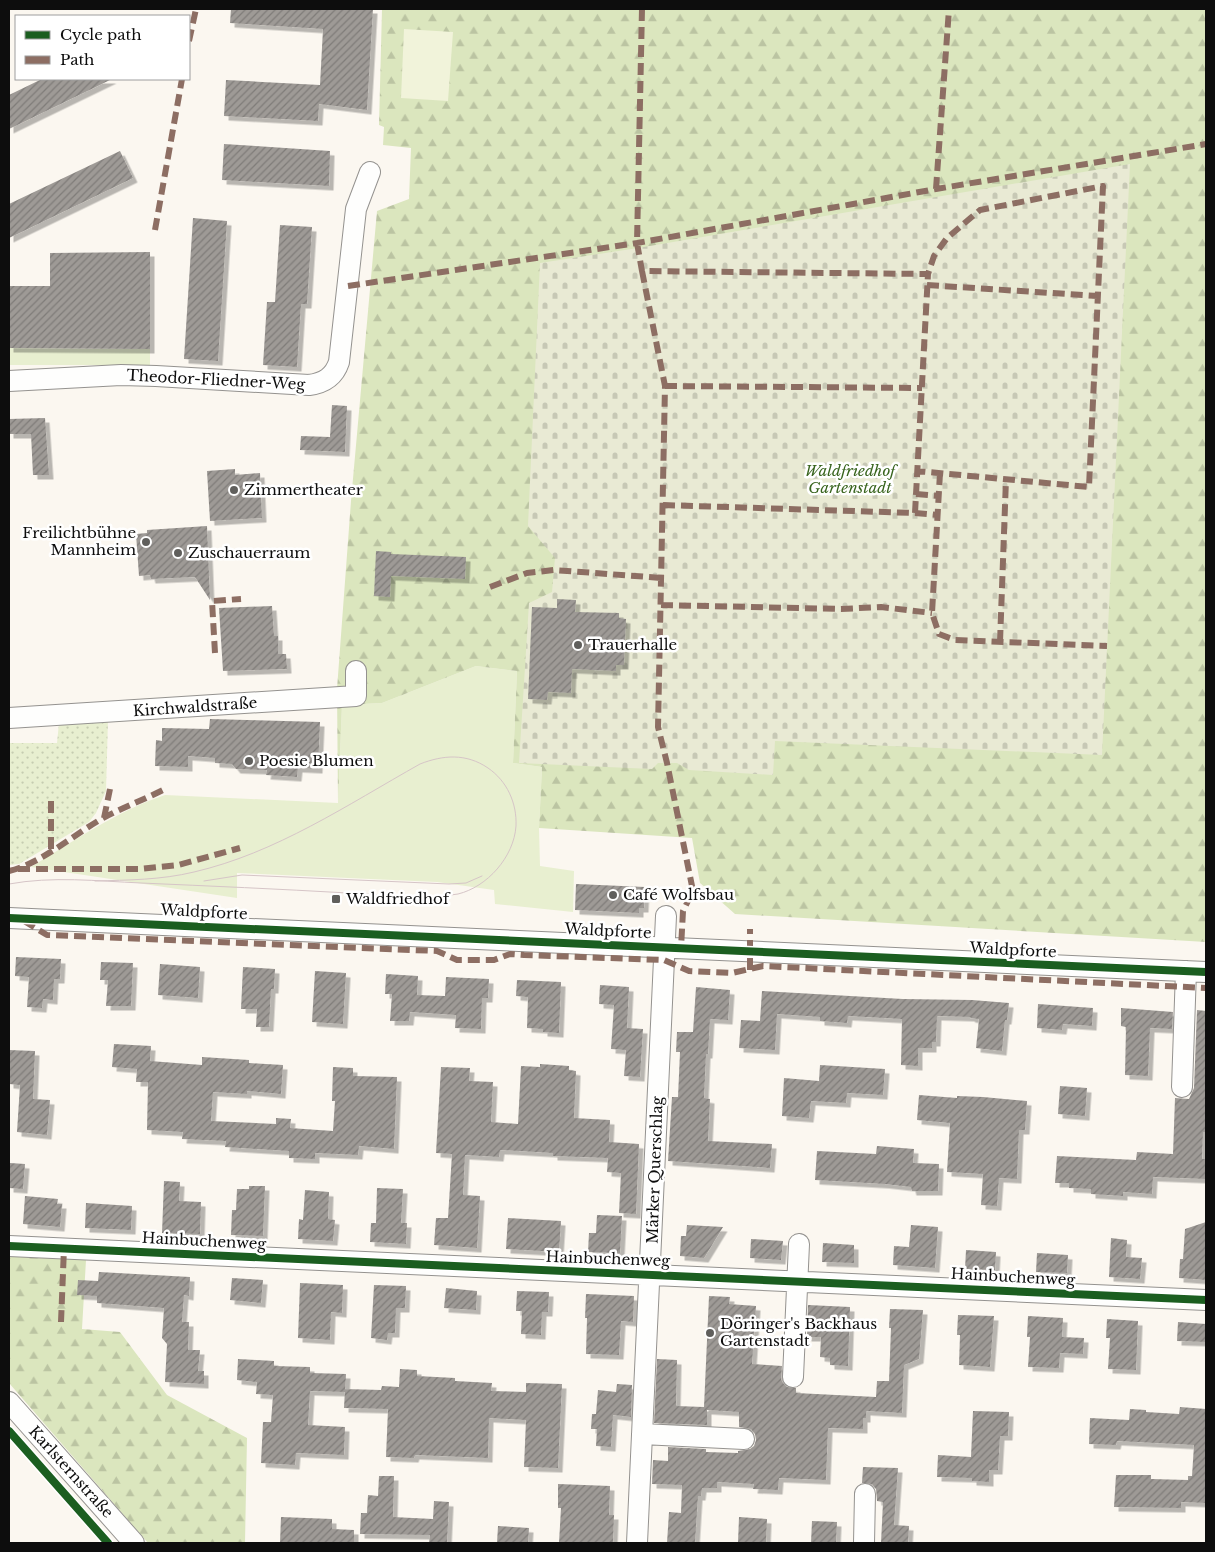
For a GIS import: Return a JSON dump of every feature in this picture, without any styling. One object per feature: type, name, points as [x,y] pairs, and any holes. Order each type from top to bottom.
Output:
[{"type":"street","name":"Theodor-Fliedner-Weg","points":[[9,381],[121,375],[309,385],[326,380],[336,371],[339,362],[356,210],[370,172]]},
{"type":"street","name":"Kirchwaldstraße","points":[[9,718],[356,696],[356,671]]},
{"type":"street","name":"Märker Querschlag","points":[[637,1543],[666,916]]},
{"type":"street","name":"Waldpforte","points":[[9,918],[1206,972]]},
{"type":"street","points":[[1182,1087],[1186,971]]},
{"type":"street","points":[[793,1376],[799,1244]]},
{"type":"street","name":"Hainbuchenweg","points":[[9,1246],[1206,1300]]},
{"type":"street","name":"Karlsternstraße","points":[[9,1402],[134,1543]]},
{"type":"street","points":[[642,1434],[744,1439]]},
{"type":"street","points":[[864,1543],[865,1494]]},
{"type":"green space","points":[[382,9],[1206,9],[1206,942],[735,914],[700,883],[692,838],[539,828],[542,767],[513,763],[517,671],[476,666],[382,703],[342,705],[338,803],[337,689],[351,501],[377,211],[409,199],[411,148],[383,145],[384,127],[379,125]]},
{"type":"green space","points":[[404,29],[453,32],[448,101],[401,98]]},
{"type":"green space","name":"Waldfriedhof Gartenstadt","points":[[1130,164],[1102,755],[775,741],[773,775],[689,770],[677,763],[658,763],[652,769],[519,763],[529,603],[552,592],[555,558],[528,526],[540,263]]},
{"type":"green space","points":[[9,348],[150,349],[150,365],[9,365]]},
{"type":"green space","points":[[476,666],[517,671],[513,763],[542,767],[539,828],[540,866],[574,871],[573,912],[495,904],[494,890],[437,882],[237,873],[237,898],[31,867],[113,818],[165,795],[338,803],[342,705],[382,703]]},
{"type":"green space","points":[[108,719],[106,791],[96,813],[89,822],[19,864],[9,865],[9,743],[57,743],[59,723]]},
{"type":"green space","points":[[9,1254],[86,1260],[82,1329],[120,1332],[167,1395],[247,1438],[245,1543],[148,1543],[9,1383]]},
{"type":"building","points":[[231,9],[373,9],[367,110],[319,104],[318,121],[224,116],[226,80],[320,85],[323,29],[230,23]]},
{"type":"building","points":[[40,80],[110,80],[9,129],[9,95]]},
{"type":"building","points":[[224,144],[330,151],[329,186],[222,180]]},
{"type":"building","points":[[120,151],[133,178],[9,238],[9,204]]},
{"type":"building","points":[[193,218],[227,221],[218,361],[184,359]]},
{"type":"building","points":[[280,225],[312,227],[307,304],[301,304],[297,367],[263,365],[267,302],[275,302]]},
{"type":"building","points":[[150,252],[150,349],[9,348],[9,286],[50,286],[50,253]]},
{"type":"building","points":[[332,405],[347,406],[345,452],[300,450],[301,436],[330,437]]},
{"type":"building","points":[[45,418],[49,475],[33,475],[31,434],[9,434],[9,419]]},
{"type":"building","name":"Zimmertheater","points":[[235,469],[235,475],[260,473],[262,518],[210,521],[207,471]]},
{"type":"building","name":"Zuschauerraum","points":[[207,526],[210,600],[195,577],[151,579],[150,575],[139,576],[136,534],[147,533],[147,530]]},
{"type":"building","points":[[376,551],[391,552],[391,554],[466,557],[465,579],[391,576],[390,597],[374,596]]},
{"type":"building","name":"Trauerhalle","points":[[557,599],[576,600],[575,612],[619,613],[619,618],[626,619],[624,665],[616,665],[616,671],[572,669],[571,693],[548,692],[547,700],[528,699],[532,607],[557,608]]},
{"type":"building","points":[[272,606],[274,636],[278,636],[278,654],[286,654],[287,669],[223,671],[219,608]]},
{"type":"building","points":[[210,719],[320,722],[318,769],[298,768],[297,777],[266,775],[267,770],[236,769],[232,764],[215,763],[215,758],[188,756],[188,767],[155,766],[156,740],[162,741],[162,728],[209,729]]},
{"type":"building","name":"Café Wolfsbau","points":[[576,884],[645,887],[644,908],[639,908],[639,913],[575,910]]},
{"type":"building","points":[[16,957],[61,959],[60,979],[54,979],[53,1000],[43,999],[42,1008],[27,1007],[29,977],[15,976]]},
{"type":"building","points":[[101,962],[133,963],[131,1006],[106,1006],[108,980],[100,980]]},
{"type":"building","points":[[160,964],[200,967],[198,998],[158,995]]},
{"type":"building","points":[[243,967],[275,969],[274,989],[271,989],[269,1027],[256,1027],[257,1009],[241,1009]]},
{"type":"building","points":[[315,971],[346,973],[343,1024],[312,1022]]},
{"type":"building","points":[[386,974],[418,976],[417,995],[445,996],[446,977],[489,979],[488,998],[482,998],[481,1029],[455,1028],[456,1015],[410,1012],[409,1021],[390,1021],[392,994],[385,994]]},
{"type":"building","points":[[517,980],[561,982],[559,1033],[527,1028],[528,997],[516,996]]},
{"type":"building","points":[[600,985],[629,987],[627,1028],[643,1029],[640,1077],[624,1076],[626,1050],[611,1049],[614,1005],[599,1004]]},
{"type":"building","points":[[696,987],[730,990],[728,1020],[710,1019],[704,1098],[710,1099],[708,1141],[772,1144],[770,1168],[668,1161],[672,1097],[678,1097],[680,1052],[676,1052],[677,1032],[693,1032]]},
{"type":"building","points":[[762,991],[1009,1003],[1007,1020],[1005,1020],[1002,1051],[976,1048],[979,1019],[937,1016],[936,1042],[932,1042],[932,1048],[918,1048],[918,1066],[901,1065],[902,1019],[848,1016],[847,1023],[820,1021],[820,1017],[777,1014],[775,1050],[739,1048],[741,1020],[760,1021]]},
{"type":"building","points":[[1038,1004],[1093,1008],[1092,1026],[1063,1024],[1062,1030],[1037,1028]]},
{"type":"building","points":[[1121,1008],[1173,1012],[1172,1029],[1150,1028],[1148,1076],[1125,1075],[1126,1027],[1121,1026]]},
{"type":"building","points":[[1197,1010],[1206,1011],[1206,1132],[1203,1132],[1202,1159],[1206,1159],[1206,1179],[1153,1177],[1152,1194],[1123,1192],[1123,1196],[1091,1194],[1091,1189],[1069,1188],[1069,1183],[1055,1183],[1057,1156],[1136,1160],[1137,1152],[1173,1154],[1175,1098],[1189,1099],[1194,1088]]},
{"type":"building","points":[[114,1044],[151,1046],[150,1061],[202,1065],[202,1057],[249,1060],[249,1063],[283,1065],[281,1094],[247,1091],[247,1094],[213,1092],[211,1121],[276,1124],[276,1118],[291,1119],[290,1128],[333,1131],[335,1101],[332,1101],[333,1067],[353,1068],[353,1076],[397,1077],[394,1149],[359,1146],[358,1155],[315,1153],[315,1159],[289,1158],[289,1151],[225,1147],[226,1141],[182,1139],[183,1132],[147,1130],[148,1082],[136,1082],[137,1069],[112,1067]]},
{"type":"building","points":[[9,1050],[35,1051],[33,1099],[50,1100],[47,1135],[17,1132],[20,1085],[9,1084]]},
{"type":"building","points":[[540,1064],[569,1066],[569,1070],[576,1071],[574,1118],[610,1120],[609,1142],[639,1144],[636,1214],[619,1213],[621,1173],[607,1172],[608,1158],[553,1156],[553,1153],[500,1150],[499,1157],[465,1155],[463,1195],[480,1196],[477,1248],[434,1245],[436,1218],[448,1218],[452,1154],[436,1153],[441,1067],[470,1068],[469,1081],[493,1082],[491,1122],[518,1124],[521,1066],[540,1067]]},
{"type":"building","points":[[820,1065],[885,1069],[883,1095],[847,1093],[846,1103],[811,1101],[809,1118],[782,1116],[784,1078],[819,1081]]},
{"type":"building","points":[[1060,1086],[1087,1088],[1085,1116],[1058,1114]]},
{"type":"building","points":[[919,1095],[957,1098],[957,1096],[983,1097],[1027,1101],[1025,1130],[1019,1130],[1017,1179],[999,1178],[997,1206],[981,1205],[983,1174],[947,1172],[950,1123],[917,1120]]},
{"type":"building","points":[[877,1146],[914,1149],[913,1163],[939,1164],[938,1191],[912,1191],[911,1187],[885,1184],[815,1180],[817,1151],[876,1154]]},
{"type":"building","points":[[10,1163],[25,1164],[23,1189],[9,1188]]},
{"type":"building","points":[[164,1181],[180,1182],[179,1201],[201,1202],[200,1234],[162,1233]]},
{"type":"building","points":[[249,1186],[265,1186],[263,1236],[231,1235],[232,1210],[236,1210],[237,1189],[249,1189]]},
{"type":"building","points":[[377,1188],[403,1189],[401,1223],[407,1223],[406,1244],[370,1242],[371,1223],[376,1223]]},
{"type":"building","points":[[305,1190],[329,1192],[328,1219],[335,1220],[333,1241],[298,1239],[299,1219],[303,1220]]},
{"type":"building","points":[[25,1196],[58,1199],[57,1204],[62,1204],[60,1227],[23,1224]]},
{"type":"building","points":[[86,1203],[132,1206],[131,1230],[85,1228]]},
{"type":"building","points":[[597,1215],[622,1216],[620,1253],[588,1252],[589,1233],[596,1233]]},
{"type":"building","points":[[508,1218],[561,1221],[559,1252],[506,1249]]},
{"type":"building","points":[[1206,1222],[1206,1280],[1179,1278],[1180,1259],[1183,1259],[1185,1229]]},
{"type":"building","points":[[687,1225],[723,1227],[704,1258],[680,1256],[681,1236],[686,1236]]},
{"type":"building","points":[[911,1225],[938,1227],[935,1268],[893,1265],[894,1246],[909,1247]]},
{"type":"building","points":[[1111,1238],[1127,1240],[1126,1257],[1142,1258],[1140,1279],[1109,1277]]},
{"type":"building","points":[[751,1239],[783,1241],[781,1260],[750,1258]]},
{"type":"building","points":[[823,1243],[854,1245],[854,1263],[822,1262]]},
{"type":"building","points":[[966,1250],[996,1252],[995,1270],[965,1269]]},
{"type":"building","points":[[1037,1253],[1068,1255],[1067,1273],[1036,1272]]},
{"type":"building","points":[[99,1272],[190,1277],[189,1296],[184,1295],[182,1322],[189,1322],[188,1350],[200,1350],[198,1371],[204,1371],[204,1384],[165,1382],[167,1344],[162,1338],[164,1308],[97,1303],[97,1296],[77,1295],[78,1280],[98,1281]]},
{"type":"building","points":[[232,1278],[263,1280],[261,1303],[230,1300]]},
{"type":"building","points":[[300,1283],[343,1285],[342,1313],[331,1312],[330,1340],[298,1338]]},
{"type":"building","points":[[374,1285],[406,1286],[405,1308],[396,1308],[395,1333],[388,1333],[387,1340],[371,1338]]},
{"type":"building","points":[[446,1288],[477,1291],[476,1310],[444,1308]]},
{"type":"building","points":[[517,1291],[549,1292],[548,1312],[542,1312],[541,1335],[521,1334],[522,1311],[516,1311]]},
{"type":"building","points":[[586,1294],[634,1296],[633,1322],[621,1321],[619,1355],[586,1354]]},
{"type":"building","points":[[709,1296],[730,1297],[729,1304],[756,1306],[752,1364],[782,1366],[781,1379],[783,1383],[787,1387],[796,1388],[796,1393],[876,1397],[877,1381],[889,1381],[890,1309],[923,1310],[919,1359],[904,1365],[902,1413],[866,1411],[866,1418],[863,1418],[863,1429],[828,1428],[826,1480],[779,1478],[778,1490],[753,1489],[754,1484],[717,1482],[717,1488],[702,1488],[701,1496],[698,1496],[695,1543],[667,1543],[669,1512],[681,1513],[682,1485],[652,1484],[653,1460],[668,1461],[668,1447],[706,1449],[706,1452],[738,1453],[738,1451],[750,1449],[754,1446],[756,1440],[755,1434],[751,1429],[739,1427],[739,1412],[707,1410],[707,1425],[654,1423],[657,1359],[677,1360],[676,1406],[704,1407]]},
{"type":"building","points":[[808,1305],[850,1307],[848,1366],[830,1365],[830,1358],[820,1357],[821,1337],[807,1337]]},
{"type":"building","points":[[958,1315],[994,1316],[990,1367],[959,1365],[960,1335],[957,1335]]},
{"type":"building","points":[[1028,1316],[1063,1318],[1062,1337],[1084,1338],[1083,1354],[1060,1353],[1059,1368],[1028,1367],[1030,1337],[1027,1337]]},
{"type":"building","points":[[1107,1319],[1138,1321],[1136,1370],[1108,1369],[1110,1338],[1106,1338]]},
{"type":"building","points":[[1178,1322],[1206,1324],[1206,1342],[1177,1341]]},
{"type":"building","points":[[238,1359],[274,1361],[274,1366],[310,1367],[310,1373],[346,1374],[345,1392],[310,1391],[308,1425],[345,1427],[344,1455],[296,1453],[295,1465],[261,1463],[263,1422],[271,1422],[273,1395],[256,1394],[257,1382],[237,1380]]},
{"type":"building","points":[[400,1369],[417,1370],[417,1376],[455,1378],[455,1381],[492,1383],[491,1391],[526,1392],[526,1383],[562,1384],[558,1468],[524,1467],[526,1420],[489,1418],[488,1458],[415,1455],[414,1458],[386,1457],[388,1409],[344,1408],[345,1389],[381,1390],[382,1386],[399,1387]]},
{"type":"building","points":[[617,1384],[632,1385],[631,1417],[613,1415],[611,1447],[596,1446],[597,1429],[591,1429],[592,1414],[596,1414],[598,1390],[616,1392]]},
{"type":"building","points":[[1180,1407],[1206,1409],[1206,1503],[1181,1502],[1181,1508],[1114,1507],[1116,1475],[1151,1475],[1151,1479],[1188,1480],[1188,1476],[1192,1476],[1194,1445],[1117,1441],[1116,1445],[1089,1444],[1090,1418],[1129,1420],[1130,1409],[1179,1414]]},
{"type":"building","points":[[973,1411],[1009,1412],[1008,1436],[1000,1436],[998,1470],[989,1470],[989,1482],[972,1481],[972,1478],[937,1477],[938,1455],[971,1457]]},
{"type":"building","points":[[863,1467],[898,1468],[894,1525],[909,1526],[908,1543],[881,1543],[883,1502],[877,1501],[876,1489],[872,1484],[862,1483]]},
{"type":"building","points":[[379,1476],[394,1476],[393,1517],[433,1519],[434,1501],[449,1502],[447,1543],[429,1543],[430,1535],[360,1534],[361,1513],[367,1513],[368,1495],[378,1496]]},
{"type":"building","points":[[558,1484],[610,1486],[609,1515],[614,1515],[613,1543],[559,1543],[561,1508],[558,1508]]},
{"type":"building","points":[[281,1517],[332,1519],[332,1529],[354,1530],[354,1543],[280,1543]]},
{"type":"building","points":[[739,1517],[767,1519],[766,1543],[738,1543]]},
{"type":"building","points":[[812,1521],[837,1522],[836,1543],[811,1543]]},
{"type":"building","points":[[498,1526],[529,1528],[528,1543],[497,1543]]},
{"type":"tram line","points":[[9,884],[42,880],[91,880],[108,881],[141,883],[403,896],[446,896],[458,894],[479,885],[497,869],[510,849],[514,838],[516,826],[515,809],[510,793],[495,773],[480,763],[471,760],[446,757],[420,764],[310,826],[254,853],[224,864],[169,877],[144,879],[120,880],[107,881],[95,881]]},
{"type":"tram line","points":[[204,881],[242,875],[449,884],[466,883],[482,876]]},
{"type":"marked path","points":[[190,36],[196,9]]},
{"type":"marked path","points":[[642,9],[637,243],[642,271],[928,274],[934,256],[947,238],[980,210],[1103,186],[1089,487],[917,471]]},
{"type":"marked path","points":[[936,189],[949,9]]},
{"type":"marked path","points":[[155,230],[182,80]]},
{"type":"marked path","points":[[348,286],[637,243],[936,189],[1206,144]]},
{"type":"marked path","points":[[642,271],[665,386],[658,727],[693,891],[683,911],[681,948]]},
{"type":"marked path","points":[[915,513],[928,274]]},
{"type":"marked path","points":[[927,285],[1098,296]]},
{"type":"marked path","points":[[665,386],[922,388]]},
{"type":"marked path","points":[[940,473],[932,613],[939,634],[955,640],[1107,646]]},
{"type":"marked path","points":[[1000,642],[1006,479]]},
{"type":"marked path","points":[[916,494],[939,496]]},
{"type":"marked path","points":[[663,505],[938,515]]},
{"type":"marked path","points":[[490,587],[527,573],[554,570],[662,578]]},
{"type":"marked path","points":[[215,653],[212,601],[241,599]]},
{"type":"marked path","points":[[661,605],[841,609],[881,607],[932,613]]},
{"type":"marked path","points":[[104,818],[110,789]]},
{"type":"marked path","points":[[9,871],[33,862],[103,818],[163,790]]},
{"type":"marked path","points":[[51,801],[51,851]]},
{"type":"marked path","points":[[18,869],[139,869],[178,865],[240,848]]},
{"type":"marked path","points":[[24,921],[47,935],[437,951],[457,960],[494,960],[510,954],[664,960],[689,971],[732,973],[763,966],[1206,988]]},
{"type":"marked path","points":[[750,929],[750,970]]},
{"type":"marked path","points":[[61,1322],[64,1248]]},
{"type":"cycle path","points":[[9,918],[1206,972]]},
{"type":"cycle path","points":[[9,1246],[1206,1300]]},
{"type":"cycle path","points":[[9,1431],[108,1543]]},
{"type":"place","name":"Zimmertheater","points":[[234,490]]},
{"type":"place","name":"Freilichtbühne Mannheim","points":[[146,542]]},
{"type":"place","name":"Zuschauerraum","points":[[178,553]]},
{"type":"place","name":"Trauerhalle","points":[[578,645]]},
{"type":"place","name":"Poesie Blumen","points":[[249,761]]},
{"type":"place","name":"Café Wolfsbau","points":[[613,895]]},
{"type":"place","name":"Waldfriedhof","points":[[336,899]]},
{"type":"place","name":"Döringer's Backhaus Gartenstadt","points":[[710,1333]]}]
